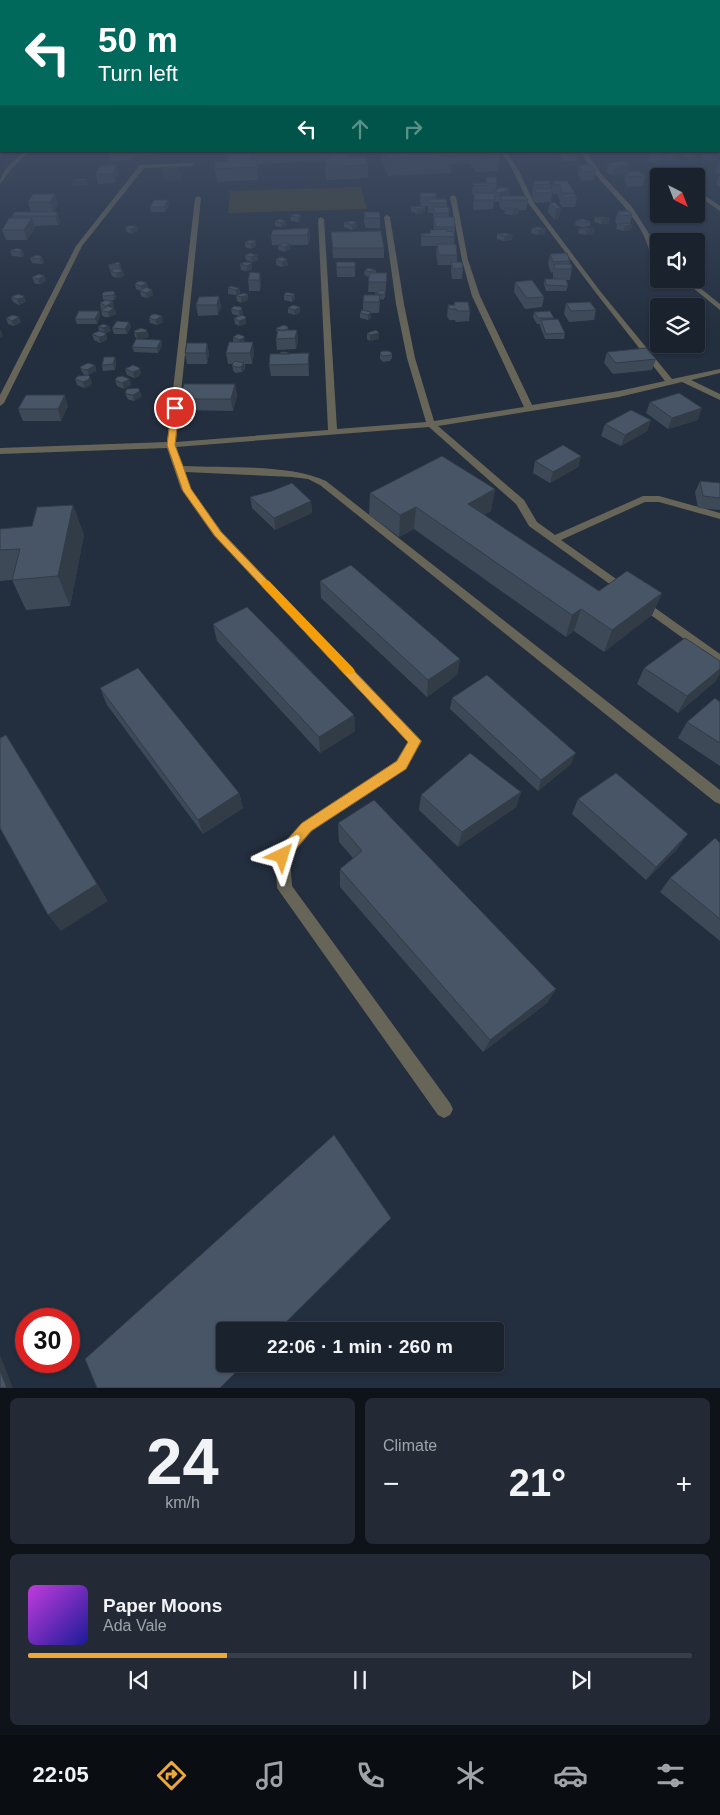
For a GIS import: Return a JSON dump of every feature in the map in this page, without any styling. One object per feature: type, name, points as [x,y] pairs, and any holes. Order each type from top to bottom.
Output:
[{"type":"street","points":[[0,403],[79,246],[112,204]]},
{"type":"street","points":[[197,204],[171,445],[186,489],[218,534],[415,741],[401,765],[307,827],[282,856],[285,888],[444,1109]]},
{"type":"street","points":[[453,204],[465,260],[476,296],[529,408]]},
{"type":"street","points":[[531,204],[671,383]]},
{"type":"street","points":[[626,204],[650,240]]},
{"type":"street","points":[[387,217],[400,304],[411,358],[431,424],[520,502],[533,524],[720,660]]},
{"type":"street","points":[[322,219],[333,432]]},
{"type":"street","points":[[696,288],[720,308]]},
{"type":"street","points":[[0,451],[171,445],[431,424],[586,400],[720,371]]},
{"type":"street","points":[[684,380],[720,397]]},
{"type":"street","points":[[179,469],[292,474],[322,483],[720,798]]},
{"type":"street","points":[[554,539],[642,499],[659,499],[720,516]]},
{"type":"green space","points":[[229,204],[366,204],[367,209],[228,213]]},
{"type":"building","points":[[152,204],[166,204],[164,207],[150,207]]},
{"type":"building","points":[[551,204],[556,204],[561,208],[556,209]]},
{"type":"building","points":[[411,206],[425,207],[425,208],[417,209]]},
{"type":"building","points":[[433,207],[449,207],[449,213],[434,213]]},
{"type":"building","points":[[505,208],[512,208],[519,209],[513,210]]},
{"type":"building","points":[[618,211],[629,211],[632,215],[620,216]]},
{"type":"building","points":[[15,212],[57,212],[55,216],[12,216]]},
{"type":"building","points":[[364,212],[379,212],[380,218],[366,218]]},
{"type":"building","points":[[295,214],[301,215],[298,217],[290,216]]},
{"type":"building","points":[[434,217],[454,217],[455,227],[436,227]]},
{"type":"building","points":[[9,218],[32,218],[24,230],[2,230]]},
{"type":"building","points":[[280,219],[286,221],[281,223],[275,221]]},
{"type":"building","points":[[583,219],[591,222],[576,220]]},
{"type":"building","points":[[344,222],[357,222],[352,225]]},
{"type":"building","points":[[618,224],[633,225],[625,226]]},
{"type":"building","points":[[137,226],[131,229],[125,227]]},
{"type":"building","points":[[309,228],[307,235],[271,235],[273,230]]},
{"type":"building","points":[[532,228],[546,229],[538,230]]},
{"type":"building","points":[[446,229],[447,231],[454,232],[454,237],[421,236],[421,234],[431,233],[430,230]]},
{"type":"building","points":[[381,231],[384,248],[333,248],[331,232]]},
{"type":"building","points":[[505,233],[513,235],[497,234]]},
{"type":"building","points":[[250,240],[256,241],[251,244],[245,242]]},
{"type":"building","points":[[283,243],[290,244],[285,247],[278,245]]},
{"type":"building","points":[[437,244],[456,244],[457,255],[439,255]]},
{"type":"building","points":[[17,248],[22,250],[20,252],[10,251]]},
{"type":"building","points":[[250,253],[257,255],[251,257],[245,255]]},
{"type":"building","points":[[567,253],[570,261],[553,262],[550,254]]},
{"type":"building","points":[[37,255],[42,257],[40,259],[30,258]]},
{"type":"building","points":[[281,257],[287,259],[282,262],[276,259]]},
{"type":"building","points":[[119,262],[119,265],[108,265]]},
{"type":"building","points":[[245,262],[252,263],[247,266],[240,264]]},
{"type":"building","points":[[336,262],[355,262],[355,267],[337,267]]},
{"type":"building","points":[[451,262],[462,262],[463,268],[453,269]]},
{"type":"building","points":[[554,264],[571,264],[572,269],[555,269]]},
{"type":"building","points":[[116,268],[122,270],[121,272],[110,271]]},
{"type":"building","points":[[368,268],[376,270],[370,272],[365,270]]},
{"type":"building","points":[[250,272],[260,273],[259,280],[248,280]]},
{"type":"building","points":[[370,273],[387,273],[386,282],[368,282]]},
{"type":"building","points":[[39,274],[45,276],[38,279],[32,277]]},
{"type":"building","points":[[545,279],[566,279],[568,286],[546,285]]},
{"type":"building","points":[[532,280],[544,297],[527,298],[515,282]]},
{"type":"building","points":[[137,282],[147,283],[141,286],[135,284]]},
{"type":"building","points":[[231,286],[239,288],[236,290],[228,288]]},
{"type":"building","points":[[146,287],[152,290],[146,293],[140,291]]},
{"type":"building","points":[[382,290],[386,292],[383,295],[375,293]]},
{"type":"building","points":[[113,291],[115,293],[113,295],[104,296],[102,294],[104,292]]},
{"type":"building","points":[[286,292],[295,294],[292,296],[284,295]]},
{"type":"building","points":[[245,293],[248,295],[241,297],[236,295]]},
{"type":"building","points":[[18,294],[24,296],[17,299],[11,297]]},
{"type":"building","points":[[364,295],[380,295],[379,302],[363,302]]},
{"type":"building","points":[[219,296],[217,305],[196,305],[199,297]]},
{"type":"building","points":[[106,300],[113,302],[106,306],[100,303]]},
{"type":"building","points":[[454,302],[468,302],[470,311],[449,309],[448,305],[455,305]]},
{"type":"building","points":[[590,302],[596,310],[571,311],[566,303]]},
{"type":"building","points":[[293,305],[300,307],[294,310],[288,308]]},
{"type":"building","points":[[108,306],[114,308],[108,312],[101,310]]},
{"type":"building","points":[[234,306],[241,307],[242,309],[239,311],[231,309]]},
{"type":"building","points":[[362,310],[371,312],[368,315],[360,313]]},
{"type":"building","points":[[79,311],[99,311],[95,319],[75,319]]},
{"type":"building","points":[[550,311],[554,318],[538,318],[534,312]]},
{"type":"building","points":[[155,314],[162,316],[155,320],[149,318]]},
{"type":"building","points":[[13,315],[19,317],[12,321],[6,318]]},
{"type":"building","points":[[242,315],[246,317],[245,319],[239,321],[234,318]]},
{"type":"building","points":[[558,319],[565,333],[546,334],[541,320]]},
{"type":"building","points":[[117,321],[129,322],[125,329],[112,328]]},
{"type":"building","points":[[103,324],[109,326],[98,327]]},
{"type":"building","points":[[284,325],[288,329],[281,331],[276,328]]},
{"type":"building","points":[[141,328],[147,330],[146,332],[136,333],[134,331]]},
{"type":"building","points":[[278,330],[297,330],[295,338],[276,339]]},
{"type":"building","points":[[376,330],[379,333],[370,335],[367,333]]},
{"type":"building","points":[[99,331],[106,333],[104,336],[99,337],[92,334]]},
{"type":"building","points":[[238,334],[244,336],[244,338],[239,340],[233,337]]},
{"type":"building","points":[[136,339],[161,340],[157,348],[132,347]]},
{"type":"building","points":[[229,342],[253,342],[250,353],[226,353]]},
{"type":"building","points":[[187,343],[207,343],[206,353],[185,353]]},
{"type":"building","points":[[646,348],[656,359],[616,363],[607,352]]},
{"type":"building","points":[[382,351],[392,353],[391,355],[383,356],[380,353]]},
{"type":"building","points":[[287,352],[290,354],[279,354]]},
{"type":"building","points":[[309,353],[308,364],[269,365],[270,354]]},
{"type":"building","points":[[104,357],[115,357],[113,364],[102,365]]},
{"type":"building","points":[[235,361],[244,363],[241,367],[235,367],[232,364]]},
{"type":"building","points":[[88,363],[95,365],[87,370],[80,367]]},
{"type":"building","points":[[133,365],[140,368],[133,372],[125,369]]},
{"type":"building","points":[[88,375],[90,377],[88,380],[83,382],[75,379],[78,376]]},
{"type":"building","points":[[122,376],[130,379],[122,383],[115,380],[117,377]]},
{"type":"building","points":[[184,384],[235,384],[231,399],[180,399]]},
{"type":"building","points":[[138,388],[140,391],[133,395],[125,392],[127,389]]},
{"type":"building","points":[[679,393],[702,408],[672,418],[650,402]]},
{"type":"building","points":[[26,395],[65,395],[58,409],[18,409]]},
{"type":"building","points":[[631,410],[651,420],[625,435],[605,424]]},
{"type":"building","points":[[563,445],[581,456],[553,472],[535,461]]},
{"type":"building","points":[[442,456],[495,489],[468,504],[599,591],[627,571],[662,593],[612,630],[581,609],[572,615],[416,507],[400,515],[370,493]]},
{"type":"building","points":[[700,481],[720,483],[720,498],[703,496]]},
{"type":"building","points":[[292,483],[311,501],[274,518],[250,497],[272,491]]},
{"type":"building","points":[[73,505],[58,576],[12,580],[20,549],[0,550],[0,529],[32,526],[37,507]]},
{"type":"building","points":[[351,565],[460,659],[428,680],[320,581]]},
{"type":"building","points":[[247,607],[354,715],[319,737],[213,624]]},
{"type":"building","points":[[685,638],[720,661],[720,669],[687,696],[644,668]]},
{"type":"building","points":[[138,668],[239,793],[198,820],[100,688]]},
{"type":"building","points":[[487,675],[576,753],[541,780],[452,698]]},
{"type":"building","points":[[715,698],[720,702],[720,743],[687,722]]},
{"type":"building","points":[[6,735],[97,884],[48,915],[0,828],[0,738]]},
{"type":"building","points":[[470,753],[521,792],[462,832],[421,795]]},
{"type":"building","points":[[616,773],[688,834],[656,867],[578,799]]},
{"type":"building","points":[[374,800],[556,989],[490,1040],[340,869],[362,851],[338,823]]},
{"type":"building","points":[[715,838],[720,843],[720,919],[670,878]]},
{"type":"building","points":[[334,1135],[391,1218],[286,1322],[216,1322],[216,1372],[236,1372],[220,1388],[97,1388],[85,1359]]},
{"type":"building","points":[[0,1370],[7,1388],[0,1388]]},
{"type":"slow traffic","points":[[266,584],[349,671]]},
{"type":"route","points":[[175,408],[171,445],[179,469],[186,489],[218,534],[415,741],[401,765],[307,827],[282,856]]}]
